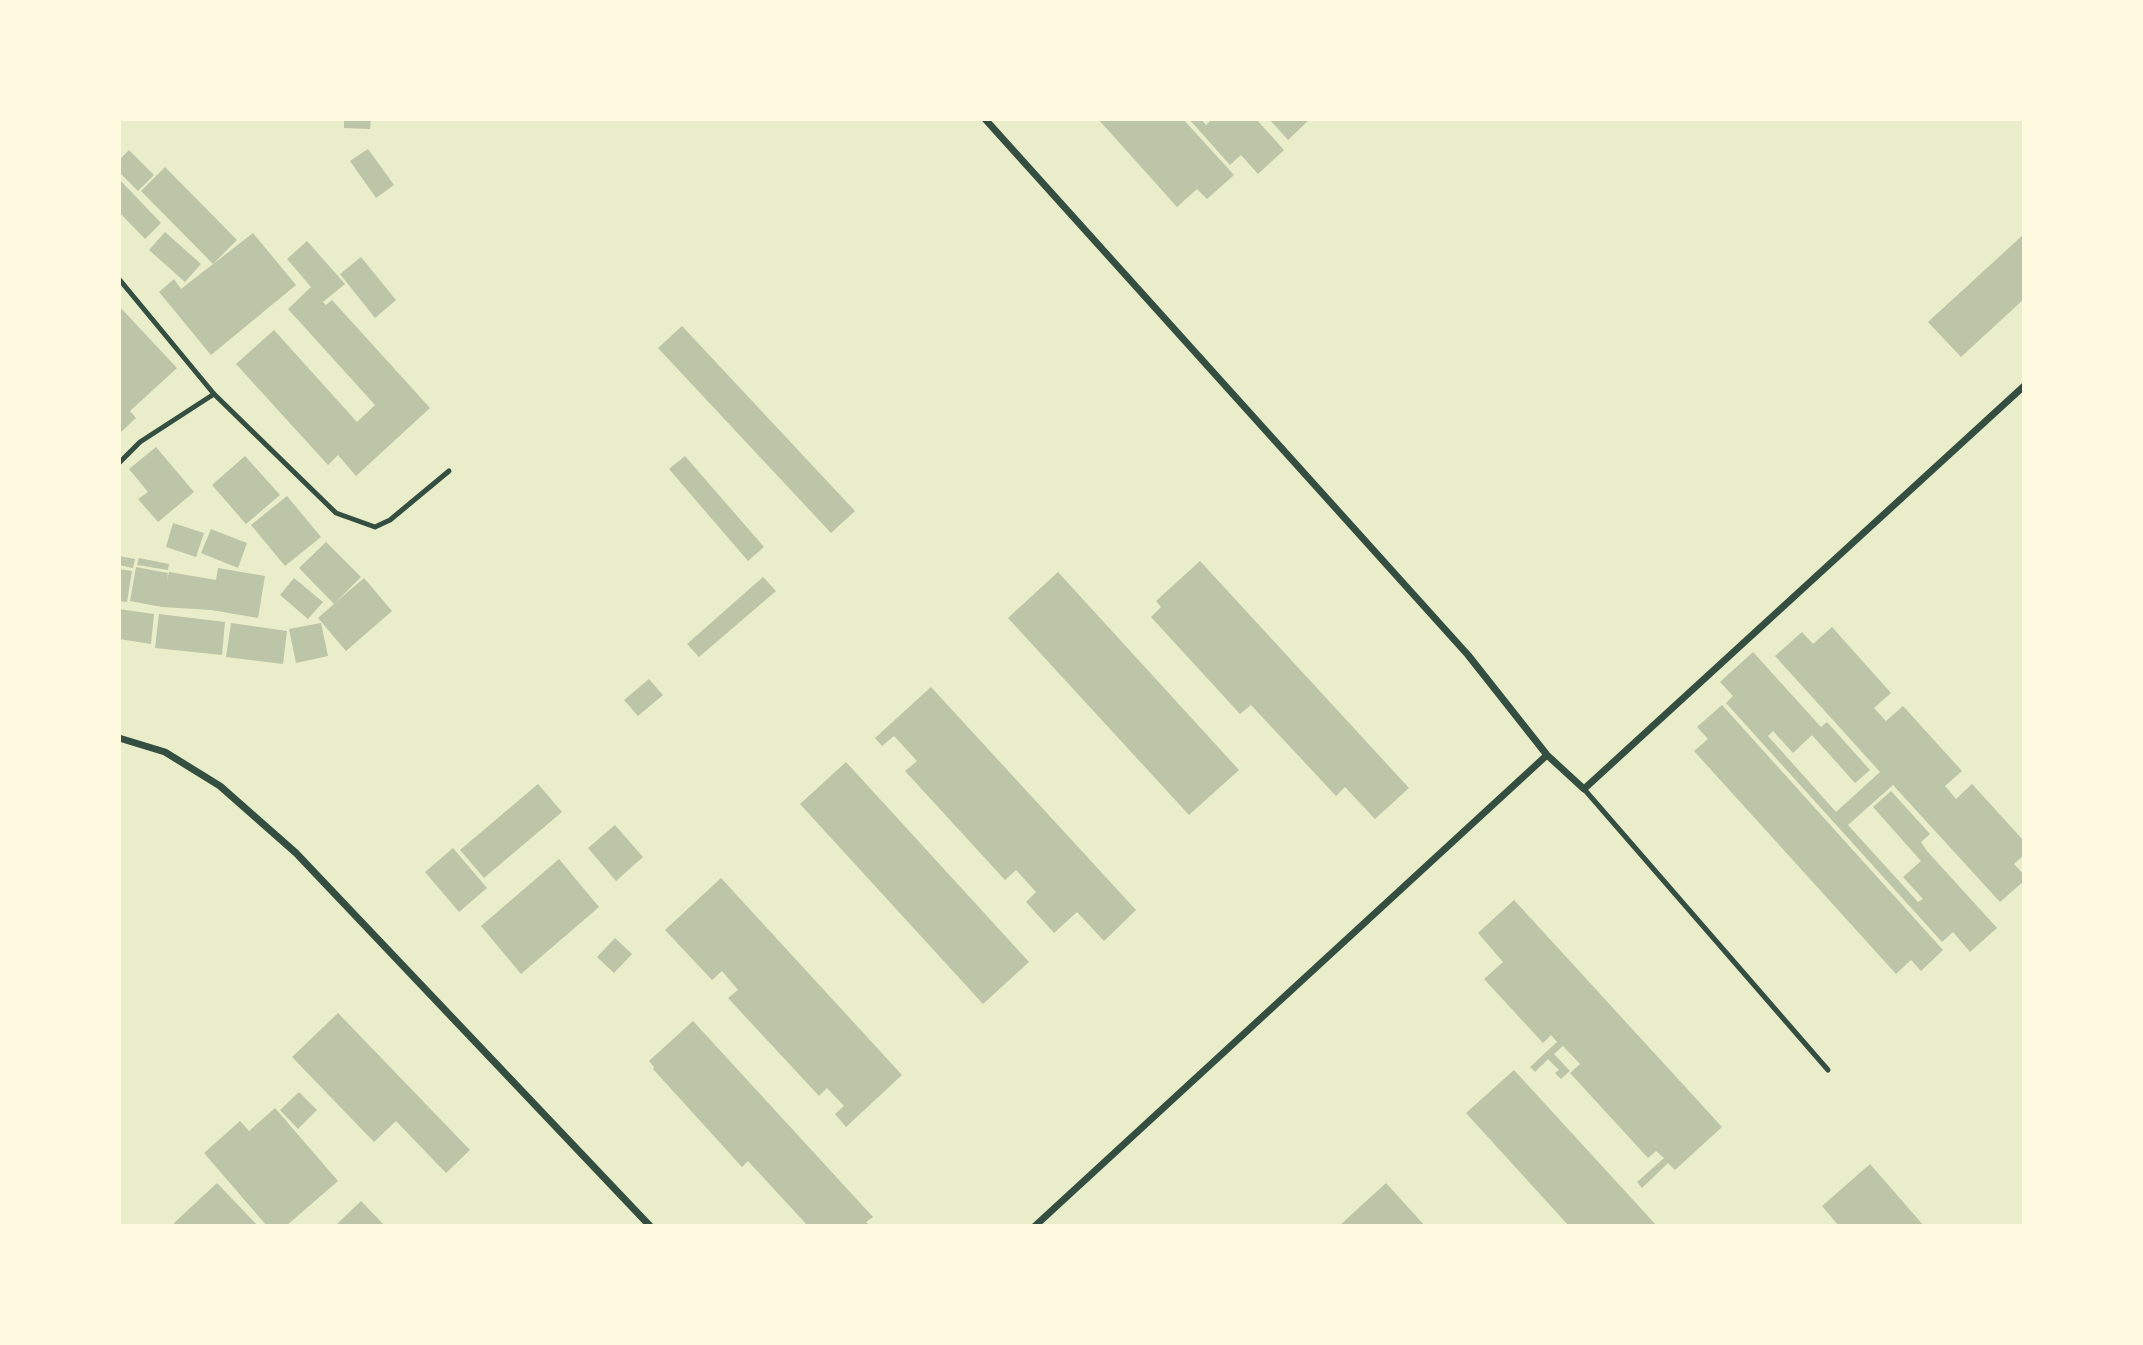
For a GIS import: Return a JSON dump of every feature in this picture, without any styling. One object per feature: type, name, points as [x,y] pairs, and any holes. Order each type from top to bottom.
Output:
[{"type":"street","points":[[985,119],[1468,655],[1547,755],[1584,789],[2024,386]]},
{"type":"street","points":[[119,738],[165,752],[220,786],[296,853],[649,1226]]},
{"type":"street","points":[[1035,1226],[1547,755]]},
{"type":"lane","points":[[119,279],[214,394],[336,513],[375,527],[390,520],[449,471]]},
{"type":"lane","points":[[119,463],[140,442],[214,394]]},
{"type":"lane","points":[[1584,789],[1828,1070]]},
{"type":"building","points":[[344,119],[371,119],[370,129],[344,128]]},
{"type":"building","points":[[1098,119],[1183,119],[1234,175],[1207,199],[1197,189],[1177,207]]},
{"type":"building","points":[[1189,119],[1201,119],[1206,125],[1210,121],[1208,119],[1256,119],[1284,150],[1258,174],[1241,155],[1230,165]]},
{"type":"building","points":[[1269,119],[1310,119],[1288,140]]},
{"type":"building","points":[[368,149],[394,185],[376,198],[350,161]]},
{"type":"building","points":[[129,150],[154,175],[138,191],[119,172],[119,160]]},
{"type":"building","points":[[165,167],[237,240],[213,264],[141,191]]},
{"type":"building","points":[[119,179],[161,223],[145,239],[119,212]]},
{"type":"building","points":[[165,232],[201,264],[185,282],[149,250]]},
{"type":"building","points":[[253,233],[296,285],[211,355],[159,292],[174,279],[181,289]]},
{"type":"building","points":[[2024,234],[2024,299],[1961,357],[1928,322]]},
{"type":"building","points":[[307,241],[345,284],[323,302],[326,305],[332,300],[430,408],[356,476],[338,455],[328,465],[236,364],[274,330],[357,422],[375,405],[288,309],[311,287],[287,259]]},
{"type":"building","points":[[361,257],[396,300],[375,318],[340,274]]},
{"type":"building","points":[[119,306],[177,368],[130,411],[136,418],[119,434]]},
{"type":"building","points":[[682,326],[855,511],[831,533],[658,348]]},
{"type":"building","points":[[156,447],[194,492],[158,522],[138,499],[148,492],[129,469]]},
{"type":"building","points":[[245,456],[280,495],[246,524],[212,485]]},
{"type":"building","points":[[685,456],[764,547],[748,561],[669,469]]},
{"type":"building","points":[[287,496],[321,537],[285,566],[251,525]]},
{"type":"building","points":[[173,523],[204,533],[196,557],[166,547]]},
{"type":"building","points":[[211,529],[247,543],[238,568],[201,553]]},
{"type":"building","points":[[326,542],[361,577],[336,602],[364,578],[392,611],[346,651],[318,618],[334,604],[299,568]]},
{"type":"building","points":[[119,556],[135,559],[133,568],[119,565]]},
{"type":"building","points":[[139,558],[169,564],[168,570],[137,565]]},
{"type":"building","points":[[1200,561],[1409,788],[1375,819],[1345,787],[1336,796],[1251,705],[1240,714],[1151,617],[1161,607],[1156,601]]},
{"type":"building","points":[[136,567],[168,573],[167,581],[169,572],[216,580],[218,568],[265,576],[258,618],[130,601]]},
{"type":"building","points":[[119,569],[132,571],[127,602],[119,601]]},
{"type":"building","points":[[1058,572],[1239,770],[1189,815],[1008,618]]},
{"type":"building","points":[[763,577],[776,591],[699,657],[687,644]]},
{"type":"building","points":[[294,578],[323,602],[308,619],[280,595]]},
{"type":"building","points":[[119,609],[154,614],[151,644],[119,639]]},
{"type":"building","points":[[159,614],[225,622],[222,655],[155,648]]},
{"type":"building","points":[[231,623],[287,631],[283,664],[226,657]]},
{"type":"building","points":[[321,623],[328,656],[296,663],[289,629]]},
{"type":"building","points":[[1832,627],[1891,693],[1874,708],[1886,721],[1903,706],[1962,771],[1945,786],[1956,799],[1972,784],[2024,841],[2024,855],[2014,864],[2024,875],[2024,881],[2000,902],[1893,785],[1848,825],[1918,902],[1923,899],[1903,877],[1921,861],[1873,807],[1891,791],[1930,834],[1921,842],[1927,851],[1997,928],[1970,952],[1953,932],[1942,942],[1726,703],[1733,696],[1720,682],[1753,652],[1821,727],[1827,722],[1870,770],[1855,783],[1812,735],[1793,753],[1773,731],[1768,736],[1836,812],[1880,772],[1775,656],[1802,632],[1813,644]]},
{"type":"building","points":[[649,679],[663,695],[638,716],[624,700]]},
{"type":"building","points":[[931,687],[1136,910],[1104,941],[1077,912],[1054,933],[1026,902],[1036,892],[1016,870],[1005,880],[905,771],[917,761],[894,736],[882,746],[875,738]]},
{"type":"building","points":[[1722,705],[1943,950],[1921,971],[1911,960],[1896,974],[1694,751],[1708,739],[1697,727]]},
{"type":"building","points":[[846,762],[1029,962],[983,1004],[800,804]]},
{"type":"building","points":[[538,784],[562,812],[484,878],[460,850]]},
{"type":"building","points":[[615,825],[643,857],[616,881],[588,848]]},
{"type":"building","points":[[453,848],[487,888],[459,912],[425,872]]},
{"type":"building","points":[[559,859],[599,907],[521,974],[481,926]]},
{"type":"building","points":[[721,878],[902,1075],[846,1127],[835,1114],[844,1106],[827,1088],[819,1096],[728,998],[738,990],[722,971],[712,980],[665,930]]},
{"type":"building","points":[[1514,900],[1722,1127],[1675,1170],[1668,1163],[1642,1188],[1637,1182],[1664,1158],[1656,1151],[1648,1158],[1570,1073],[1580,1064],[1563,1046],[1554,1054],[1570,1071],[1561,1079],[1555,1073],[1559,1070],[1548,1059],[1535,1072],[1530,1067],[1557,1042],[1551,1035],[1543,1043],[1484,979],[1503,962],[1478,933]]},
{"type":"building","points":[[615,938],[632,954],[614,973],[597,957]]},
{"type":"building","points":[[338,1013],[470,1150],[446,1173],[396,1121],[374,1142],[292,1057]]},
{"type":"building","points":[[693,1021],[873,1217],[866,1222],[870,1226],[808,1226],[748,1161],[742,1167],[653,1069],[649,1061]]},
{"type":"building","points":[[1514,1070],[1657,1226],[1569,1226],[1466,1113]]},
{"type":"building","points":[[299,1092],[317,1110],[298,1129],[280,1110]]},
{"type":"building","points":[[275,1108],[338,1181],[286,1226],[267,1226],[204,1153],[240,1121],[249,1131]]},
{"type":"building","points":[[1870,1164],[1924,1226],[1839,1226],[1822,1206]]},
{"type":"building","points":[[217,1183],[258,1226],[177,1226],[174,1223]]},
{"type":"building","points":[[1386,1183],[1425,1226],[1339,1226]]},
{"type":"building","points":[[361,1201],[385,1226],[335,1226]]}]
